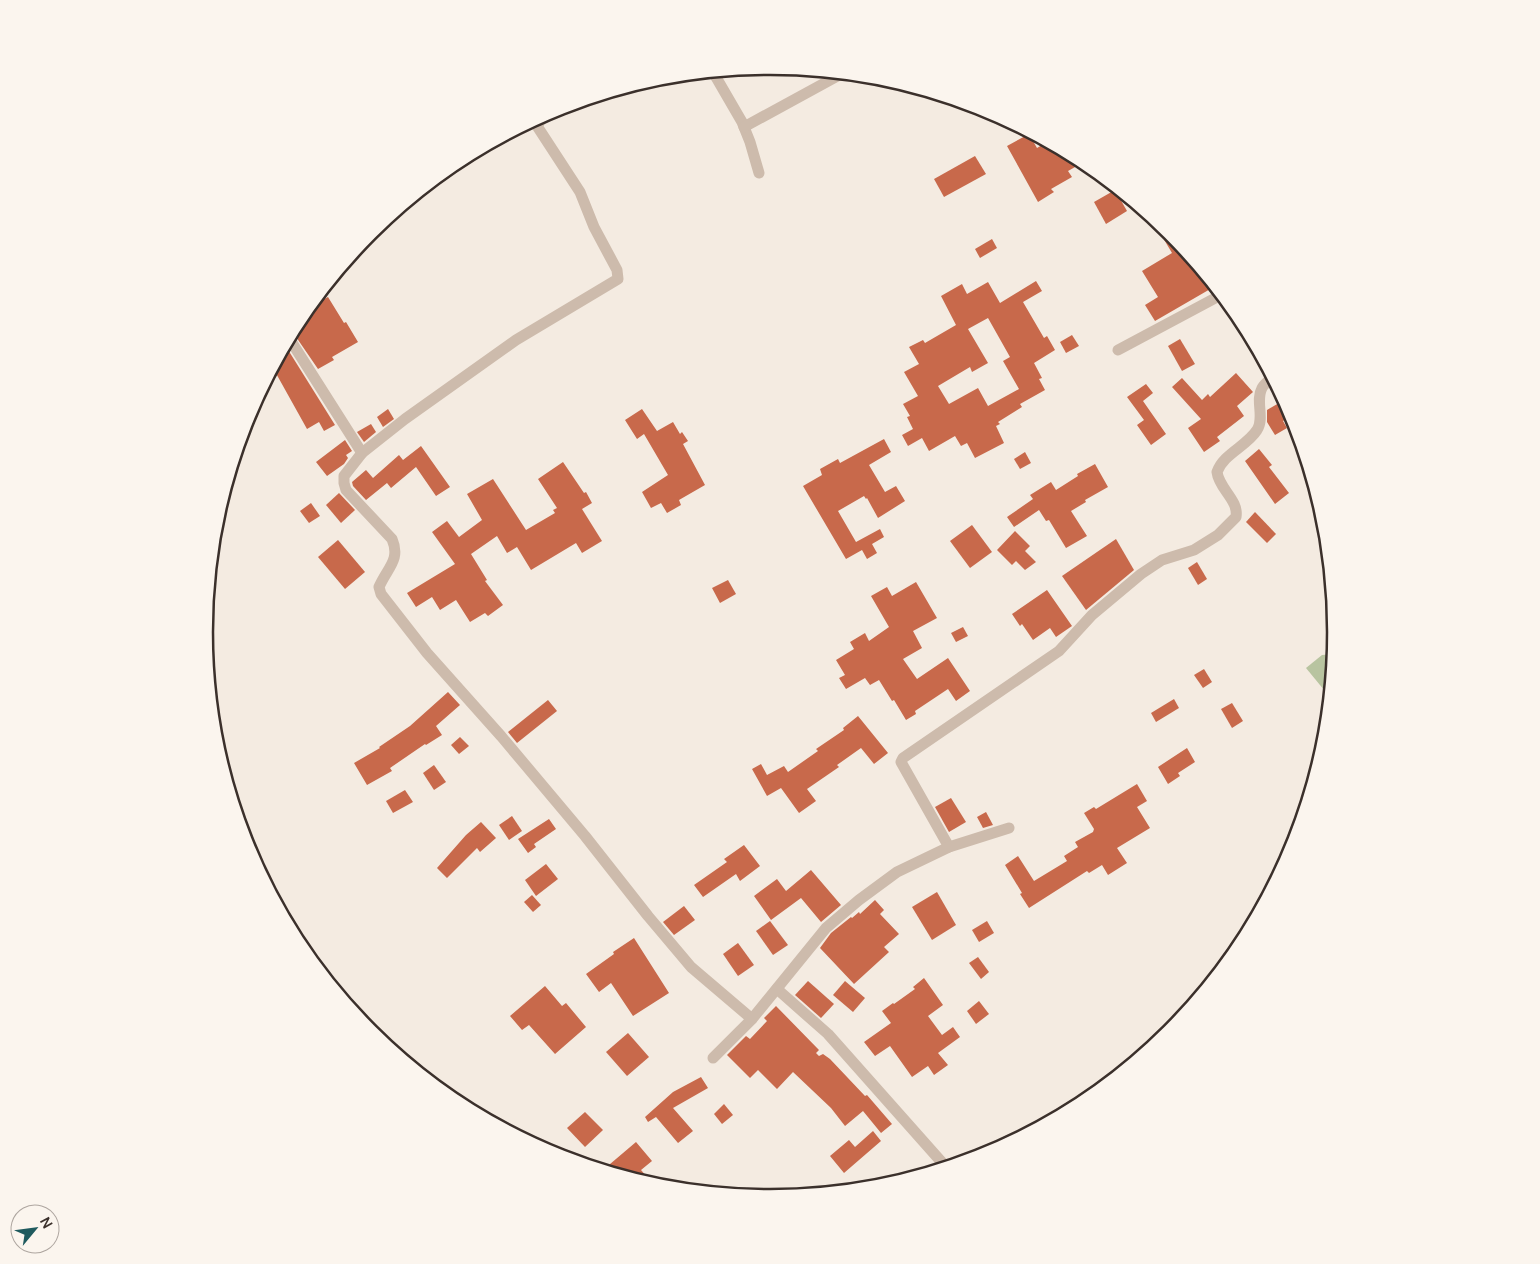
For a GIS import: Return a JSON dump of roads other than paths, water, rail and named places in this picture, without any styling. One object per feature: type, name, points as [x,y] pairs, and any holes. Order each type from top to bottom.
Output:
[{"type":"street","points":[[716,78],[744,127],[759,173]]},
{"type":"street","points":[[744,127],[834,79]]},
{"type":"street","points":[[538,126],[538,129],[580,192],[594,227],[617,270],[618,278],[516,340],[405,419],[362,453],[344,476],[344,484],[346,490],[392,539],[396,549],[396,557],[379,587],[381,594],[427,652],[501,736],[691,966],[752,1019]]},
{"type":"street","points":[[1118,350],[1216,298]]},
{"type":"street","points":[[293,345],[362,453]]},
{"type":"street","points":[[949,847],[901,762],[903,758],[1059,651],[1092,615],[1141,574],[1162,560],[1194,550],[1218,535],[1236,517],[1236,506],[1221,484],[1217,472],[1225,460],[1254,435],[1259,428],[1261,418],[1260,397],[1262,388],[1268,382]]},
{"type":"street","points":[[713,1058],[752,1019],[826,928],[859,900],[897,872],[949,847],[1009,828]]},
{"type":"street","points":[[777,989],[828,1034],[941,1161]]}]
